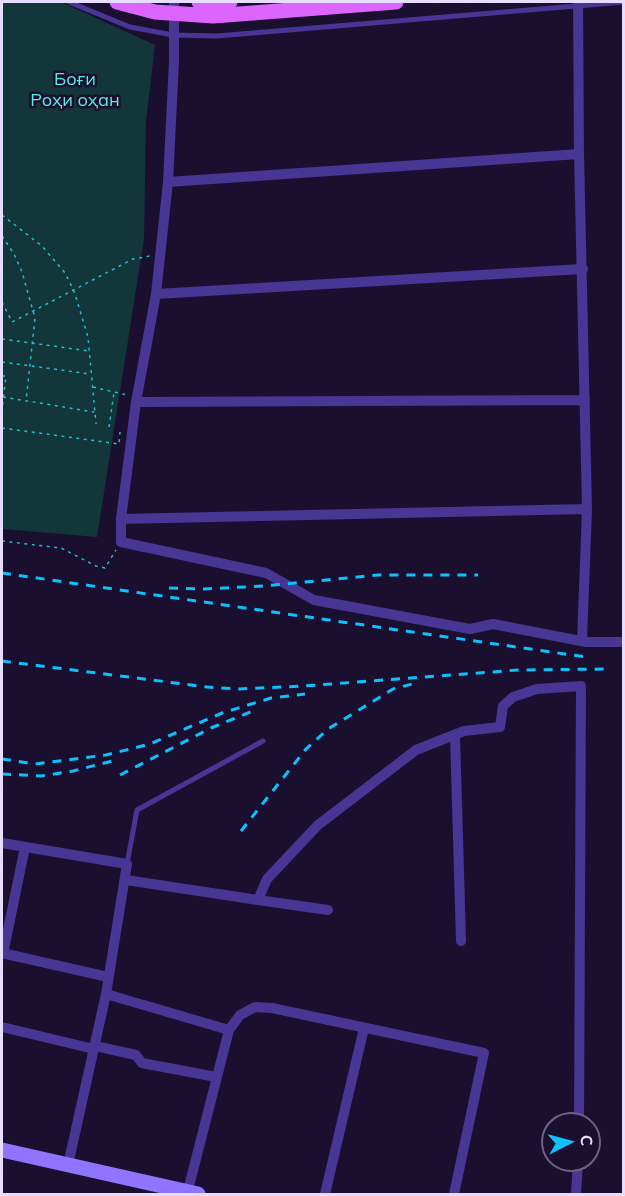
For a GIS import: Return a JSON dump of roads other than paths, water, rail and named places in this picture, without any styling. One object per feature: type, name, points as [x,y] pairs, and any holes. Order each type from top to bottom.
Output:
[{"type":"main road","points":[[117,2],[155,12],[173,7],[396,2]]},
{"type":"main road","points":[[209,6],[230,2]]},
{"type":"street","points":[[578,3],[587,509],[582,641]]},
{"type":"street","points":[[173,7],[168,182],[161,256],[137,400],[121,519],[121,542],[266,573],[314,600],[471,628],[493,624],[582,641],[624,642]]},
{"type":"street","points":[[168,182],[579,154]]},
{"type":"street","points":[[156,294],[583,269]]},
{"type":"street","points":[[137,400],[585,400]]},
{"type":"street","points":[[121,519],[587,509]]},
{"type":"street","points":[[258,900],[267,879],[318,825],[416,750],[464,731],[500,727],[503,706],[513,697],[537,689],[581,686],[579,1112]]},
{"type":"street","points":[[455,735],[461,941]]},
{"type":"street","points":[[2,843],[127,864],[106,994],[68,1166]]},
{"type":"street","points":[[25,847],[2,954],[108,977]]},
{"type":"street","points":[[126,880],[328,910]]},
{"type":"street","points":[[106,994],[229,1030]]},
{"type":"street","points":[[2,1150],[191,1194],[216,1077],[229,1030],[240,1015],[255,1007],[272,1008],[484,1053],[454,1194]]},
{"type":"street","points":[[2,1027],[136,1055],[142,1063],[216,1077]]},
{"type":"street","points":[[326,1194],[364,1028]]},
{"type":"street","points":[[576,1194],[577,1172]]},
{"type":"lane","points":[[69,2],[130,27],[173,35],[217,36],[578,3],[624,2]]},
{"type":"lane","points":[[127,864],[137,810],[263,741]]},
{"type":"railway","points":[[2,573],[586,657]]},
{"type":"railway","points":[[169,588],[264,586],[378,575],[478,575]]},
{"type":"railway","points":[[2,661],[239,689],[518,670],[609,669]]},
{"type":"railway","points":[[241,831],[306,749],[328,729],[393,689],[416,683]]},
{"type":"railway","points":[[2,759],[35,764],[106,755],[150,744],[222,713],[271,698],[305,694]]},
{"type":"railway","points":[[120,775],[211,728],[255,710]]},
{"type":"railway","points":[[2,774],[41,776],[116,760]]},
{"type":"park label","name":"Боғи Роҳи оҳан","points":[[75,90]]}]
